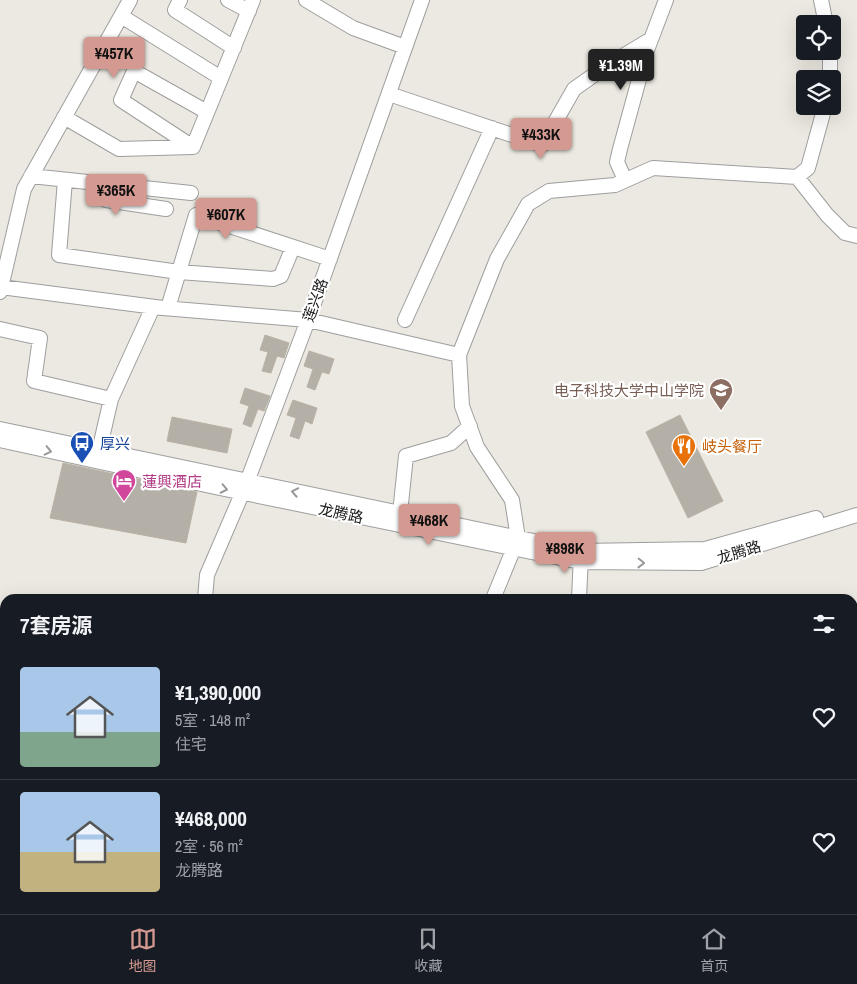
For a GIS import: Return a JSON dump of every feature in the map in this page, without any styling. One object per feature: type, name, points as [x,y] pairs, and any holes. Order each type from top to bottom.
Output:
[{"type":"street","points":[[130,0],[24,189],[0,290],[153,307],[308,320],[459,355]]},
{"type":"street","points":[[180,0],[175,10],[234,48]]},
{"type":"street","points":[[193,147],[251,6],[228,0]]},
{"type":"street","points":[[306,0],[353,28],[405,47]]},
{"type":"street","name":"莲兴路","points":[[205,594],[207,576],[245,487],[308,320],[422,0]]},
{"type":"street","points":[[625,180],[617,162],[651,39],[666,0]]},
{"type":"street","points":[[821,0],[824,15]]},
{"type":"street","points":[[121,16],[222,78]]},
{"type":"street","points":[[388,94],[542,145],[574,89],[608,65],[651,39]]},
{"type":"street","points":[[193,147],[120,100],[134,71],[207,112]]},
{"type":"street","points":[[495,594],[516,543],[512,500],[477,447],[462,406],[459,355],[498,259],[528,204],[549,191],[615,185],[653,168],[797,177],[808,168],[823,115]]},
{"type":"street","points":[[64,117],[119,149],[193,147]]},
{"type":"street","points":[[405,320],[492,128]]},
{"type":"street","points":[[31,176],[191,193]]},
{"type":"street","points":[[797,177],[827,215],[845,233],[857,236]]},
{"type":"street","points":[[65,180],[59,255],[179,272],[272,279],[280,276],[293,247]]},
{"type":"street","points":[[105,184],[106,200],[166,209]]},
{"type":"street","points":[[168,308],[196,215],[330,259]]},
{"type":"street","points":[[99,451],[111,399],[153,307]]},
{"type":"street","points":[[0,329],[40,338],[34,381],[111,399]]},
{"type":"street","points":[[400,513],[406,456],[451,443],[470,426]]},
{"type":"street","name":"龙腾路","points":[[0,429],[245,487],[400,513],[516,543]]},
{"type":"street","name":"龙腾路","points":[[0,440],[245,487],[581,556],[701,563],[857,515]]},
{"type":"street","name":"龙腾路","points":[[581,556],[705,549],[857,505]]},
{"type":"street","points":[[579,594],[581,556]]},
{"type":"building","points":[[265,335],[289,343],[284,358],[277,356],[271,373],[262,371],[268,352],[260,350]]},
{"type":"building","points":[[309,351],[334,359],[329,374],[322,372],[315,390],[307,387],[313,369],[304,366]]},
{"type":"building","points":[[245,388],[270,396],[264,411],[258,409],[251,427],[243,424],[249,406],[240,403]]},
{"type":"building","points":[[293,400],[317,408],[312,424],[305,421],[299,439],[290,436],[296,418],[287,415]]},
{"type":"building","name":"岐头餐厅","points":[[680,415],[723,501],[688,518],[646,432]]},
{"type":"building","points":[[172,417],[232,429],[227,453],[167,441]]},
{"type":"building","name":"蓮興酒店","points":[[63,463],[197,492],[186,543],[50,518]]},
{"type":"place","name":"电子科技大学中山学院","points":[[721,411]]},
{"type":"place","name":"厚兴","points":[[82,464]]},
{"type":"place","name":"岐头餐厅","points":[[684,467]]},
{"type":"place","name":"蓮興酒店","points":[[124,502]]}]
